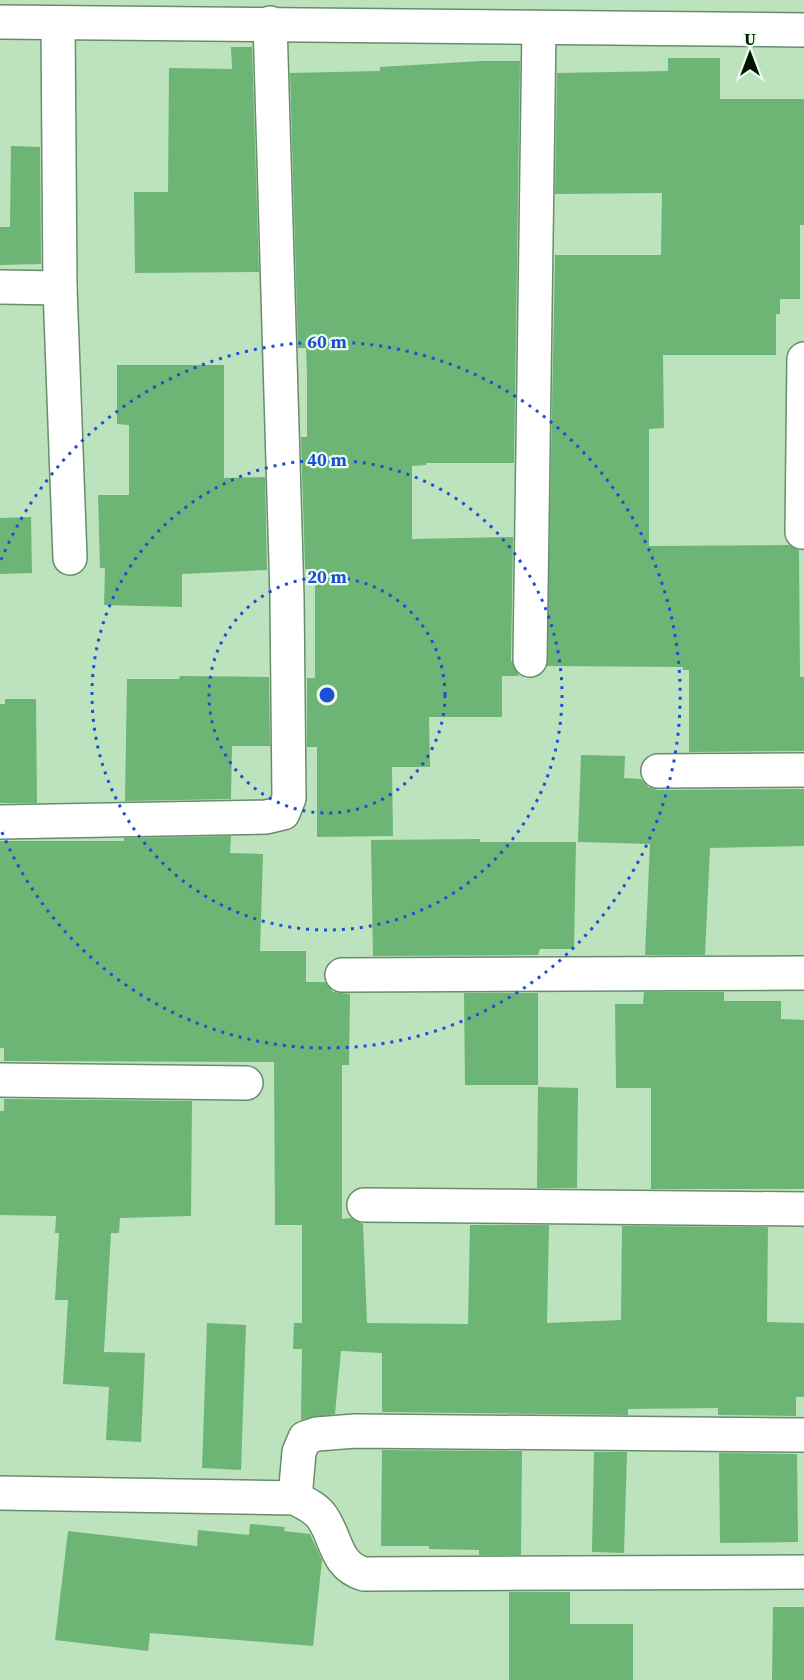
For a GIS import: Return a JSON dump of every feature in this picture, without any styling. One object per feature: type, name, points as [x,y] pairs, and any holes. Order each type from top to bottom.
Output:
[{"type":"street","points":[[0,22],[270,23],[539,28],[709,14],[804,30]]},
{"type":"street","points":[[0,822],[266,817],[283,813],[289,798],[287,597],[270,23]]},
{"type":"street","points":[[58,24],[60,288],[70,558]]},
{"type":"street","points":[[530,660],[539,28]]},
{"type":"street","points":[[0,287],[60,288]]},
{"type":"street","points":[[802,532],[804,359]]},
{"type":"street","points":[[658,771],[804,770]]},
{"type":"street","points":[[342,975],[804,973]]},
{"type":"street","points":[[0,1080],[246,1083]]},
{"type":"street","points":[[364,1205],[804,1209]]},
{"type":"street","points":[[295,1498],[299,1452],[305,1438],[317,1434],[355,1431],[804,1435]]},
{"type":"street","points":[[0,1493],[295,1498],[314,1508],[322,1517],[346,1566],[364,1574],[804,1572]]},
{"type":"building","points":[[231,47],[252,47],[259,272],[135,273],[134,192],[168,192],[169,68],[232,69]]},
{"type":"building","points":[[668,58],[720,58],[720,99],[804,99],[804,225],[800,225],[800,299],[780,299],[780,314],[776,314],[776,355],[663,355],[664,428],[649,429],[649,546],[789,545],[799,550],[800,677],[804,677],[804,751],[689,752],[689,670],[683,670],[683,667],[547,666],[555,255],[661,255],[662,193],[555,194],[557,73],[668,71]]},
{"type":"building","points":[[520,61],[514,463],[426,463],[426,465],[412,466],[412,539],[513,537],[511,660],[519,676],[502,676],[502,717],[429,717],[430,767],[392,767],[393,836],[317,837],[317,747],[307,747],[307,678],[315,678],[315,569],[305,569],[301,437],[307,437],[307,376],[306,348],[298,348],[290,73],[380,71],[380,67]]},
{"type":"building","points":[[11,146],[40,147],[41,264],[0,265],[0,227],[10,227]]},
{"type":"building","points":[[117,365],[224,365],[224,478],[265,477],[267,570],[182,574],[182,607],[104,605],[105,568],[100,568],[98,495],[129,495],[129,425],[117,424]]},
{"type":"building","points":[[31,517],[32,573],[0,574],[0,518]]},
{"type":"building","points":[[180,676],[269,677],[270,746],[232,746],[231,799],[125,801],[127,679],[179,679]]},
{"type":"building","points":[[5,699],[36,699],[37,803],[0,803],[0,704],[5,704]]},
{"type":"building","points":[[581,755],[625,756],[624,778],[641,779],[648,787],[658,790],[804,789],[804,846],[710,848],[705,955],[645,955],[650,844],[578,842]]},
{"type":"building","points":[[231,836],[230,853],[263,854],[260,951],[306,951],[306,982],[325,982],[333,992],[350,994],[349,1065],[342,1065],[342,1219],[352,1218],[363,1224],[367,1323],[468,1324],[470,1225],[549,1225],[547,1323],[621,1320],[622,1226],[768,1227],[767,1322],[804,1323],[804,1397],[796,1397],[796,1416],[718,1415],[718,1408],[628,1409],[628,1415],[382,1412],[382,1353],[341,1351],[335,1414],[301,1420],[302,1349],[293,1349],[294,1323],[302,1323],[302,1225],[275,1225],[274,1062],[4,1061],[4,1048],[0,1048],[0,841],[124,841],[124,838]]},
{"type":"building","points":[[480,839],[480,842],[576,842],[574,949],[540,949],[538,955],[373,956],[371,840]]},
{"type":"building","points":[[644,992],[724,992],[724,1001],[781,1001],[781,1019],[804,1020],[804,1189],[651,1189],[651,1088],[616,1088],[615,1004],[643,1004]]},
{"type":"building","points":[[464,993],[538,993],[538,1085],[465,1085]]},
{"type":"building","points":[[538,1087],[578,1088],[577,1188],[537,1188]]},
{"type":"building","points":[[4,1099],[192,1101],[191,1216],[120,1218],[119,1233],[111,1233],[104,1352],[145,1353],[141,1442],[106,1440],[109,1387],[63,1384],[68,1300],[55,1300],[59,1233],[55,1233],[56,1216],[0,1215],[0,1111],[4,1111]]},
{"type":"building","points":[[207,1323],[246,1325],[241,1470],[202,1468]]},
{"type":"building","points":[[382,1450],[522,1451],[521,1555],[479,1555],[479,1550],[429,1549],[429,1546],[381,1546]]},
{"type":"building","points":[[594,1452],[627,1452],[624,1553],[592,1552]]},
{"type":"building","points":[[719,1453],[797,1454],[798,1542],[720,1543]]},
{"type":"building","points":[[250,1524],[285,1527],[284,1531],[310,1534],[322,1560],[313,1646],[150,1633],[148,1651],[55,1640],[68,1531],[197,1546],[198,1530],[249,1535]]},
{"type":"building","points":[[509,1592],[570,1592],[570,1624],[633,1624],[633,1680],[509,1680]]},
{"type":"building","points":[[773,1607],[804,1607],[804,1680],[772,1680]]}]
